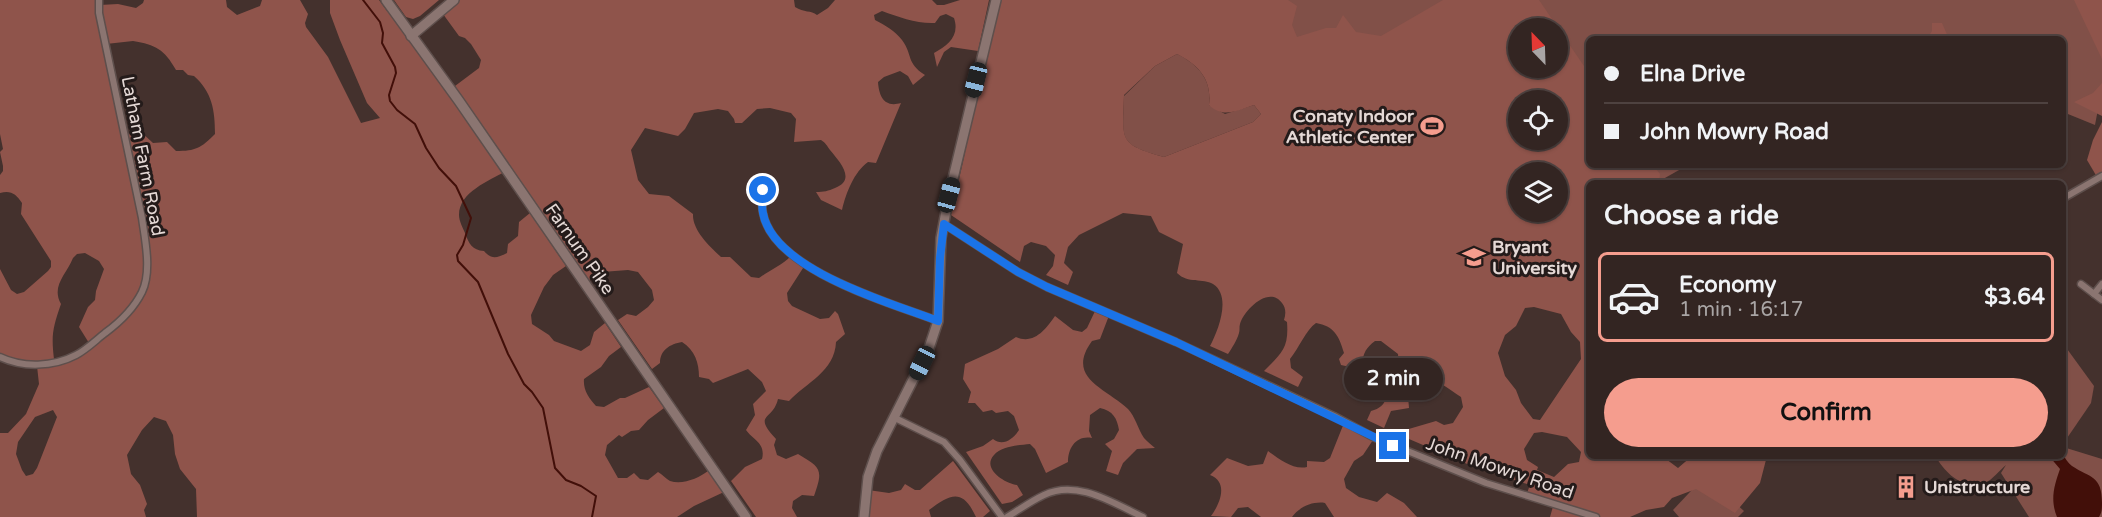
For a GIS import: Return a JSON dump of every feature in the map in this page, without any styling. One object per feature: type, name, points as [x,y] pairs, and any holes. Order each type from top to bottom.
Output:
[{"type":"main road","name":"Farnum Pike","points":[[386,0],[459,101],[746,517]]},
{"type":"main road","points":[[411,36],[454,0]]},
{"type":"main road","points":[[864,517],[868,477],[877,451],[929,348],[938,321],[940,258],[944,224],[996,0]]},
{"type":"street","name":"Latham Farm Road","points":[[0,357],[21,364],[41,364],[61,361],[77,355],[115,326],[132,308],[143,290],[146,262],[142,218],[99,14],[99,0]]},
{"type":"street","points":[[2066,197],[2102,176]]},
{"type":"street","points":[[763,190],[763,213],[770,231],[788,254],[813,270],[849,287],[938,321]]},
{"type":"street","name":"John Mowry Road","points":[[944,224],[1018,272],[1047,287],[1176,342],[1334,416],[1375,438],[1486,483],[1596,517]]},
{"type":"street","points":[[2081,284],[2102,300]]},
{"type":"street","points":[[2094,294],[2102,284]]},
{"type":"street","points":[[893,417],[944,442],[1002,517]]},
{"type":"street","points":[[1007,517],[1046,494],[1064,489],[1084,491],[1143,517]]},
{"type":"shaded area","points":[[0,0],[99,0],[100,5],[118,4],[136,8],[144,0],[226,0],[227,7],[237,15],[260,6],[262,0],[300,0],[308,14],[306,27],[328,57],[361,123],[380,118],[367,103],[340,40],[330,13],[330,0],[379,0],[387,11],[391,8],[506,171],[476,188],[460,207],[460,220],[470,243],[474,248],[492,257],[507,253],[508,244],[518,236],[519,222],[530,213],[566,266],[553,275],[544,287],[531,315],[532,324],[554,341],[581,351],[590,345],[594,332],[605,323],[621,347],[609,356],[601,367],[584,379],[584,387],[589,397],[596,406],[604,407],[649,387],[664,408],[639,430],[631,431],[622,437],[619,435],[607,445],[605,455],[618,478],[627,478],[634,473],[640,479],[648,480],[658,472],[670,481],[680,482],[708,471],[724,492],[677,517],[197,517],[196,489],[180,469],[175,454],[173,435],[166,421],[154,417],[142,430],[127,455],[131,474],[140,485],[147,504],[144,510],[146,517],[0,517],[0,433],[8,433],[26,414],[39,384],[37,366],[0,356],[0,269],[11,290],[17,294],[24,292],[48,271],[51,261],[21,214],[20,200],[10,192],[0,193],[0,175],[3,166],[0,152],[3,149],[0,134]],"holes":[[[133,41],[159,49],[176,70],[183,70],[188,75],[194,76],[205,88],[213,109],[215,134],[202,146],[176,151],[167,142],[153,143],[140,131],[127,134],[106,44]],[[85,253],[99,261],[104,269],[95,300],[88,307],[79,327],[89,343],[76,354],[57,360],[54,359],[53,337],[54,325],[61,304],[58,298],[59,286],[77,254]],[[53,410],[57,417],[37,468],[33,474],[26,476],[16,454],[18,442],[35,417]]]},
{"type":"shaded area","points":[[394,0],[439,0],[413,19],[406,17]]},
{"type":"shaded area","points":[[459,0],[794,0],[795,7],[817,15],[835,0],[932,0],[937,5],[944,5],[960,0],[989,0],[978,51],[951,47],[944,52],[937,67],[934,53],[944,47],[954,35],[954,18],[946,14],[940,16],[935,23],[928,23],[908,20],[882,11],[874,15],[875,20],[890,28],[902,40],[912,63],[925,75],[913,85],[908,76],[900,71],[878,82],[884,100],[890,104],[901,103],[876,163],[868,162],[859,171],[848,190],[842,210],[821,200],[816,192],[828,191],[841,185],[845,180],[844,170],[821,140],[794,142],[796,119],[791,113],[770,108],[757,109],[742,123],[735,123],[728,111],[718,109],[694,113],[678,136],[645,128],[631,150],[638,180],[649,194],[669,196],[693,214],[695,226],[721,257],[730,257],[751,277],[759,278],[791,256],[805,265],[787,293],[788,301],[792,306],[820,319],[829,318],[835,311],[838,314],[845,334],[836,342],[831,361],[819,376],[789,401],[778,399],[765,421],[765,425],[776,439],[774,445],[777,455],[786,459],[798,454],[818,470],[819,480],[814,496],[802,495],[793,501],[792,508],[797,517],[756,517],[731,481],[745,467],[762,459],[761,445],[746,430],[755,415],[753,404],[766,391],[762,382],[748,369],[713,383],[709,379],[699,377],[695,357],[682,342],[666,348],[660,358],[660,363],[652,369],[618,320],[627,314],[636,316],[648,307],[654,300],[652,290],[638,272],[628,270],[602,272],[589,280],[455,86],[479,68],[481,60],[471,44],[459,36],[443,14]]},
{"type":"shaded area","points":[[999,0],[1288,0],[1297,6],[1292,25],[1297,37],[1326,28],[1336,28],[1343,15],[1356,32],[1381,36],[1443,0],[1539,0],[1551,18],[1508,18],[1508,78],[1568,78],[1568,43],[1586,69],[1586,168],[1655,168],[1660,174],[1659,180],[1586,180],[1586,459],[1666,459],[1678,468],[1688,459],[1766,459],[1760,483],[1735,513],[1696,489],[1672,498],[1664,507],[1646,510],[1630,517],[1550,517],[1554,503],[1527,493],[1530,485],[1472,466],[1395,433],[1436,421],[1444,425],[1453,423],[1463,407],[1461,397],[1441,384],[1430,379],[1419,378],[1408,396],[1409,408],[1391,411],[1384,428],[1367,420],[1371,411],[1384,402],[1398,360],[1398,354],[1381,341],[1375,341],[1366,350],[1363,357],[1363,369],[1341,365],[1339,359],[1344,353],[1338,337],[1331,329],[1316,323],[1290,359],[1291,368],[1303,377],[1298,387],[1264,371],[1283,350],[1287,338],[1284,307],[1277,298],[1271,297],[1264,298],[1246,312],[1242,318],[1237,338],[1228,354],[1210,346],[1222,314],[1223,305],[1219,289],[1209,282],[1186,279],[1177,273],[1183,244],[1159,232],[1151,216],[1123,213],[1079,235],[1068,247],[1064,263],[1073,272],[1068,285],[1046,275],[1053,266],[1055,255],[1046,246],[1031,242],[1024,246],[1020,262],[951,215]],"holes":[[[1177,54],[1198,68],[1206,81],[1209,105],[1214,109],[1220,112],[1231,112],[1254,105],[1261,114],[1253,122],[1164,157],[1138,148],[1130,144],[1126,138],[1123,122],[1124,95],[1155,66]],[[1534,307],[1561,314],[1571,332],[1580,342],[1581,359],[1540,420],[1533,419],[1521,403],[1516,390],[1505,376],[1498,353],[1505,335],[1516,326],[1525,308]],[[1542,432],[1567,437],[1581,452],[1579,462],[1568,464],[1554,477],[1537,470],[1538,467],[1527,460],[1524,449],[1534,433]]]},
{"type":"shaded area","points":[[1282,0],[2087,0],[2102,25],[2102,88],[2095,125],[2066,113],[2066,36],[1586,36],[1586,168],[1683,168],[1661,180],[1586,180],[1586,222],[1440,269],[1317,110]]},
{"type":"shaded area","points":[[2074,0],[2102,0],[2102,59]]},
{"type":"shaded area","points":[[1932,23],[1942,23],[1948,36],[1929,36],[1932,31]]},
{"type":"shaded area","points":[[1177,54],[1192,63],[1202,74],[1208,88],[1209,105],[1225,114],[1254,105],[1261,114],[1253,122],[1164,157],[1130,144],[1126,138],[1123,122],[1124,96],[1155,66]]},
{"type":"shaded area","points":[[2102,83],[2102,116],[2074,102],[2093,93]]},
{"type":"shaded area","points":[[2102,122],[2102,174],[2097,177],[2087,160]]},
{"type":"shaded area","points":[[1096,309],[1110,313],[1100,339],[1092,341],[1085,354],[1083,364],[1086,373],[1100,388],[1128,409],[1144,438],[1155,448],[1137,449],[1123,463],[1118,475],[1106,471],[1112,451],[1105,444],[1114,439],[1119,430],[1114,416],[1100,408],[1090,415],[1089,431],[1092,438],[1082,438],[1074,443],[1068,462],[1046,473],[1035,449],[1030,444],[997,452],[991,460],[996,475],[1017,485],[1023,495],[1012,502],[1002,504],[966,452],[983,446],[993,439],[1000,442],[1008,441],[1019,430],[1014,416],[1008,411],[983,412],[975,403],[968,403],[971,392],[963,379],[965,364],[998,349],[1016,337],[1028,339],[1034,337],[1055,316],[1073,330],[1082,332],[1087,328]]},
{"type":"shaded area","points":[[2066,348],[2094,386],[2091,403],[2066,440]]},
{"type":"shaded area","points":[[1344,423],[1375,437],[1363,455],[1354,461],[1344,479],[1346,488],[1359,497],[1377,502],[1387,493],[1404,503],[1417,517],[1334,517],[1325,503],[1311,504],[1292,517],[1261,517],[1248,507],[1238,508],[1231,517],[1211,516],[1220,500],[1221,488],[1216,478],[1210,475],[1227,458],[1248,466],[1263,464],[1268,451],[1286,463],[1302,468],[1307,467],[1307,461],[1324,462],[1330,458]]},
{"type":"shaded area","points":[[2066,448],[2102,459],[2102,517],[2029,517],[2001,473],[2006,465],[1985,483],[1976,485],[1962,482],[1944,468],[1937,459],[2066,459]]},
{"type":"shaded area","points":[[2052,459],[2066,459],[2072,466],[2097,482],[2102,503],[2099,517],[2057,517],[2054,493],[2060,469]]},
{"type":"shaded area","points":[[953,461],[990,511],[983,517],[976,517],[966,501],[955,497],[929,510],[931,517],[870,517],[868,490],[889,493],[901,490],[905,484],[915,490],[920,490]]},
{"type":"shaded area","points":[[1705,476],[1744,511],[1738,517],[1679,517],[1673,510]]},
{"type":"waterway","points":[[363,0],[380,22],[383,33],[382,43],[395,67],[396,73],[389,95],[390,101],[397,110],[415,124],[426,148],[439,168],[456,186],[471,218],[463,245],[457,255],[458,261],[478,282],[508,354],[524,384],[543,408],[555,468],[566,480],[596,496],[592,517]]},
{"type":"place","name":"Conaty Indoor Athletic Center","points":[[1432,126]]},
{"type":"place","name":"Bryant University","points":[[1474,257]]},
{"type":"place","name":"Unistructure","points":[[1906,487]]},
{"type":"route","points":[[763,190],[763,213],[770,231],[788,254],[813,270],[849,287],[938,321],[941,238],[944,224],[1018,272],[1047,287],[1176,342],[1393,446]]}]
